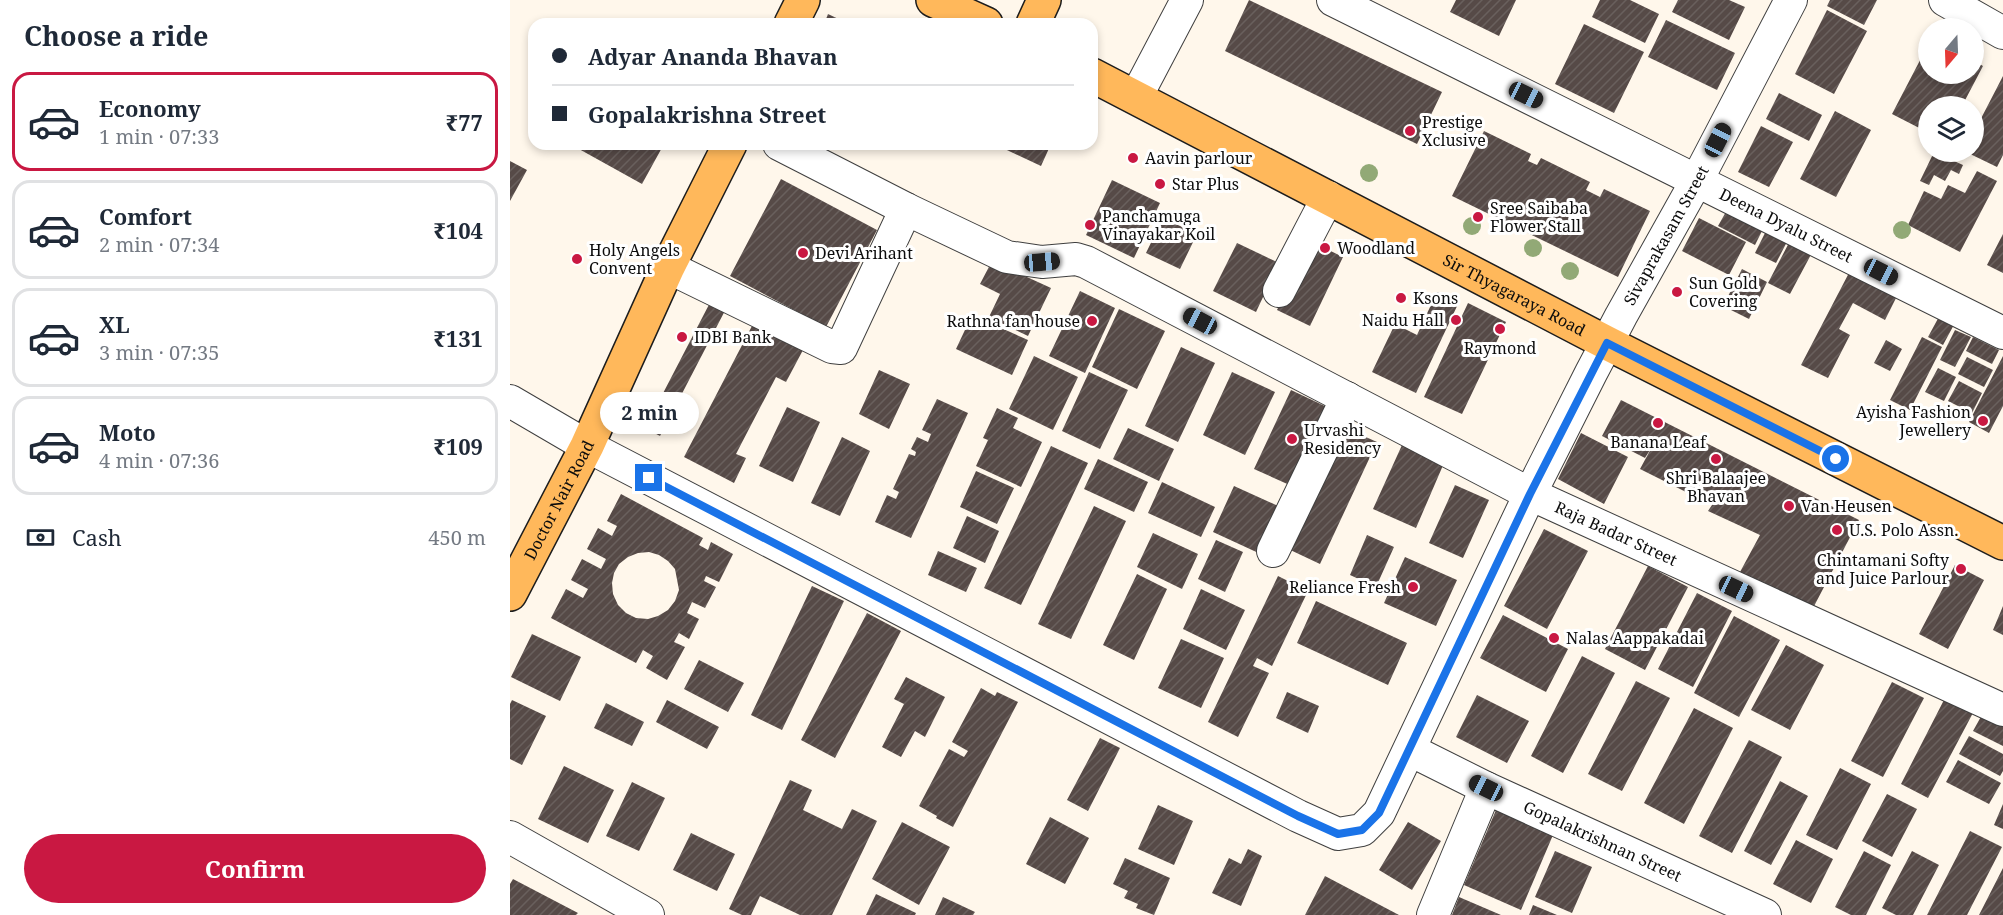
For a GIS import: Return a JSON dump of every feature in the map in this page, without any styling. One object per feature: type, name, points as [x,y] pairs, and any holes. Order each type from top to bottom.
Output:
[{"type":"main road","points":[[794,18],[802,0]]},
{"type":"main road","points":[[933,0],[973,18]]},
{"type":"main road","points":[[1036,18],[1044,0]]},
{"type":"main road","name":"Sir Thyagaraya Road","points":[[1098,78],[1607,343],[2003,543]]},
{"type":"main road","name":"Doctor Nair Road","points":[[510,594],[587,446],[668,267],[727,150]]},
{"type":"street","points":[[1136,97],[1187,0]]},
{"type":"street","name":"Deena Dyalu Street","points":[[1333,0],[2003,333]]},
{"type":"street","name":"Sivaprakasam Street","points":[[510,401],[587,446],[1298,816],[1338,834],[1362,830],[1379,813],[1530,494],[1607,343],[1697,180],[1791,0]]},
{"type":"street","points":[[1944,0],[2003,33]]},
{"type":"street","points":[[668,267],[832,346],[841,348],[906,209],[791,150]]},
{"type":"street","points":[[1279,291],[1328,197]]},
{"type":"street","name":"Raja Badar Street","points":[[906,209],[1007,256],[1042,262],[1076,259],[1095,266],[1530,494],[2003,710]]},
{"type":"street","points":[[1273,550],[1347,398]]},
{"type":"street","name":"Gopalakrishnan Street","points":[[1410,750],[1486,788],[1765,915]]},
{"type":"street","points":[[1433,915],[1486,788]]},
{"type":"street","points":[[510,837],[648,915]]},
{"type":"building","points":[[1249,0],[1442,92],[1417,144],[1225,51]]},
{"type":"building","points":[[1456,0],[1516,0],[1499,36],[1450,12]]},
{"type":"building","points":[[1600,0],[1630,0],[1659,14],[1645,43],[1592,17]]},
{"type":"building","points":[[1678,0],[1729,0],[1745,7],[1729,40],[1672,12]]},
{"type":"building","points":[[1830,0],[1877,0],[1864,25],[1827,6]]},
{"type":"building","points":[[1827,10],[1867,31],[1834,94],[1795,74]]},
{"type":"building","points":[[1666,20],[1735,53],[1717,90],[1648,57]]},
{"type":"building","points":[[1584,24],[1644,52],[1614,113],[1555,84]]},
{"type":"building","points":[[1918,64],[1918,84],[1974,84],[1967,96],[1918,96],[1918,127],[1892,114]]},
{"type":"building","points":[[2003,76],[2003,155],[1997,167],[1984,161],[1984,113]]},
{"type":"building","points":[[1779,93],[1822,115],[1809,141],[1766,119]]},
{"type":"building","points":[[1835,111],[1871,130],[1836,197],[1800,179]]},
{"type":"building","points":[[1761,126],[1793,142],[1769,187],[1738,172]]},
{"type":"building","points":[[1484,131],[1531,154],[1528,161],[1537,165],[1541,158],[1590,182],[1586,190],[1600,197],[1604,189],[1650,211],[1618,277],[1452,196]]},
{"type":"building","points":[[581,150],[661,150],[642,184]]},
{"type":"building","points":[[1007,150],[1048,150],[1041,166]]},
{"type":"building","points":[[510,161],[527,170],[510,201]]},
{"type":"building","points":[[1929,162],[1956,162],[1963,165],[1959,174],[1951,170],[1945,181],[1934,175],[1929,185],[1920,181]]},
{"type":"building","points":[[1977,171],[1997,181],[1960,252],[1908,225],[1924,191],[1941,199],[1948,185],[1965,193]]},
{"type":"building","name":"Devi Arihant","points":[[781,179],[877,230],[826,327],[730,276]]},
{"type":"building","points":[[1112,180],[1160,203],[1134,258],[1086,235]]},
{"type":"building","points":[[1727,210],[1763,229],[1755,245],[1718,226]]},
{"type":"building","points":[[1163,218],[1197,234],[1180,269],[1146,253]]},
{"type":"building","points":[[1699,218],[1746,242],[1729,275],[1682,251]]},
{"type":"building","points":[[1768,227],[1789,238],[1776,263],[1755,253]]},
{"type":"building","points":[[2003,234],[2003,273],[1987,265]]},
{"type":"building","points":[[1792,237],[1814,249],[1790,294],[1768,283]]},
{"type":"building","points":[[1310,241],[1343,257],[1310,326],[1277,310]]},
{"type":"building","points":[[1237,243],[1279,263],[1256,312],[1213,291]]},
{"type":"building","points":[[992,261],[1051,288],[1028,336],[989,317],[1000,294],[980,284]]},
{"type":"building","points":[[1742,269],[1767,282],[1749,319],[1723,306]]},
{"type":"building","points":[[1851,269],[1898,294],[1885,320],[1853,303],[1839,329],[1850,335],[1828,378],[1801,365]]},
{"type":"building","points":[[1080,291],[1115,308],[1085,373],[1049,356]]},
{"type":"building","points":[[1437,292],[1459,302],[1416,393],[1372,372],[1395,324],[1417,335]]},
{"type":"building","points":[[715,293],[730,301],[660,436],[645,428]]},
{"type":"building","points":[[1468,303],[1506,322],[1462,414],[1424,397]]},
{"type":"building","points":[[1119,309],[1165,331],[1137,389],[1092,367]]},
{"type":"building","points":[[1941,313],[1956,321],[1943,345],[1928,337]]},
{"type":"building","points":[[972,315],[1028,340],[1012,375],[956,349]]},
{"type":"building","points":[[753,324],[803,350],[786,382],[776,377],[736,454],[746,458],[734,483],[684,457]]},
{"type":"building","points":[[1955,330],[1971,337],[1955,367],[1940,360]]},
{"type":"building","points":[[1922,337],[1942,347],[1910,410],[1890,400]]},
{"type":"building","points":[[1973,337],[1999,350],[1992,364],[1966,351]]},
{"type":"building","points":[[1886,340],[1902,349],[1890,371],[1874,363]]},
{"type":"building","points":[[1181,347],[1215,363],[1178,442],[1145,426]]},
{"type":"building","points":[[1034,356],[1078,377],[1053,430],[1009,409]]},
{"type":"building","points":[[2003,356],[2003,406],[1989,433],[1969,422]]},
{"type":"building","points":[[1967,357],[1993,370],[1984,387],[1958,374]]},
{"type":"building","points":[[1938,368],[1956,377],[1944,401],[1925,392]]},
{"type":"building","points":[[879,370],[910,384],[889,429],[859,414]]},
{"type":"building","points":[[1089,372],[1128,390],[1100,449],[1062,431]]},
{"type":"building","points":[[1232,372],[1275,392],[1245,455],[1203,435]]},
{"type":"building","points":[[1959,381],[1982,393],[1972,413],[1948,401]]},
{"type":"building","name":"Urvashi Residency","points":[[1291,390],[1331,409],[1294,487],[1254,469]]},
{"type":"building","points":[[937,399],[968,413],[911,538],[875,522],[887,495],[896,499],[899,492],[893,489],[909,454],[915,456],[916,452],[911,449],[917,437],[928,442],[931,434],[922,430]]},
{"type":"building","points":[[1621,400],[1859,520],[1812,610],[1740,572],[1760,535],[1708,511],[1712,505],[1640,469],[1653,445],[1645,458],[1602,436]]},
{"type":"building","points":[[787,407],[820,422],[793,482],[759,466]]},
{"type":"building","points":[[997,408],[1018,418],[1013,428],[1042,442],[1021,487],[976,466],[988,440],[983,438]]},
{"type":"building","points":[[1341,426],[1377,442],[1320,564],[1284,547]]},
{"type":"building","points":[[1128,428],[1174,449],[1159,481],[1113,459]]},
{"type":"building","points":[[1581,433],[1628,457],[1604,504],[1558,479]]},
{"type":"building","points":[[842,437],[870,451],[840,516],[811,503]]},
{"type":"building","points":[[1402,445],[1444,463],[1416,528],[1373,509]]},
{"type":"building","points":[[1051,446],[1088,463],[1021,605],[984,588]]},
{"type":"building","points":[[1098,459],[1148,482],[1134,512],[1084,489]]},
{"type":"building","points":[[976,471],[1014,488],[997,524],[960,507]]},
{"type":"building","points":[[1162,482],[1215,507],[1201,537],[1148,513]]},
{"type":"building","points":[[1455,485],[1489,500],[1463,558],[1429,543]]},
{"type":"building","points":[[1234,486],[1287,510],[1265,556],[1213,532]]},
{"type":"building","points":[[621,494],[703,538],[699,545],[708,550],[711,542],[733,554],[719,582],[706,576],[704,581],[716,587],[705,608],[692,602],[687,613],[699,619],[689,639],[679,633],[674,642],[685,647],[667,680],[646,668],[653,656],[643,650],[636,663],[551,618],[566,589],[583,598],[588,589],[571,580],[582,559],[601,569],[606,559],[587,549],[598,528],[612,536],[617,526],[607,521]],"holes":[[[649,552],[659,555],[675,569],[679,590],[675,601],[668,610],[658,616],[648,619],[636,618],[626,613],[618,605],[613,594],[614,573],[619,564],[628,557]]]},
{"type":"building","points":[[1094,506],[1126,521],[1071,639],[1038,624]]},
{"type":"building","points":[[967,516],[999,531],[985,563],[953,548]]},
{"type":"building","points":[[1544,529],[1588,551],[1547,629],[1504,606]]},
{"type":"building","points":[[1153,533],[1198,554],[1182,589],[1137,567]]},
{"type":"building","points":[[1367,535],[1394,547],[1376,587],[1350,575]]},
{"type":"building","points":[[1216,540],[1243,552],[1225,592],[1198,579]]},
{"type":"building","points":[[938,551],[977,568],[966,592],[928,575]]},
{"type":"building","points":[[1405,557],[1457,580],[1436,626],[1384,603]]},
{"type":"building","points":[[1955,565],[1984,580],[1948,649],[1919,634]]},
{"type":"building","points":[[1648,566],[1688,587],[1645,670],[1605,649]]},
{"type":"building","points":[[1137,574],[1167,589],[1134,660],[1103,645]]},
{"type":"building","points":[[1278,576],[1308,591],[1272,666],[1257,658],[1253,666],[1269,673],[1238,737],[1208,722]]},
{"type":"building","points":[[812,586],[844,601],[782,730],[751,715]]},
{"type":"building","points":[[1201,589],[1245,610],[1226,650],[1183,629]]},
{"type":"building","points":[[1697,593],[1732,611],[1693,687],[1658,669]]},
{"type":"building","points":[[1316,601],[1407,643],[1388,685],[1297,643]]},
{"type":"building","points":[[2003,606],[2003,635],[1993,630]]},
{"type":"building","points":[[867,613],[901,631],[835,758],[801,740]]},
{"type":"building","points":[[1503,615],[1568,649],[1546,692],[1480,658]]},
{"type":"building","points":[[1734,616],[1780,640],[1739,717],[1694,693]]},
{"type":"building","points":[[532,634],[581,657],[560,701],[511,677]]},
{"type":"building","points":[[1181,639],[1224,658],[1201,708],[1158,688]]},
{"type":"building","points":[[1786,645],[1824,665],[1790,730],[1751,710]]},
{"type":"building","points":[[1582,656],[1615,673],[1563,773],[1531,756]]},
{"type":"building","points":[[699,660],[744,683],[728,712],[684,689]]},
{"type":"building","points":[[906,677],[945,697],[925,737],[915,731],[901,757],[882,747],[904,704],[894,699]]},
{"type":"building","points":[[1636,681],[1670,698],[1622,791],[1588,774]]},
{"type":"building","points":[[1892,682],[1924,698],[1883,777],[1851,761]]},
{"type":"building","points":[[981,688],[995,696],[997,692],[1018,702],[953,827],[919,806],[949,749],[964,757],[968,751],[952,742]]},
{"type":"building","points":[[1287,692],[1319,706],[1308,733],[1276,718]]},
{"type":"building","points":[[1477,695],[1529,721],[1507,763],[1456,737]]},
{"type":"building","points":[[1946,696],[1974,711],[1928,798],[1901,784]]},
{"type":"building","points":[[512,700],[546,716],[522,765],[510,759],[510,704]]},
{"type":"building","points":[[667,700],[719,727],[707,749],[656,722]]},
{"type":"building","points":[[606,703],[644,722],[632,746],[594,728]]},
{"type":"building","points":[[1694,708],[1733,728],[1684,824],[1644,803]]},
{"type":"building","points":[[1983,713],[2003,724],[2003,746],[1973,731]]},
{"type":"building","points":[[1969,736],[2003,754],[2003,771],[2000,776],[1959,754]]},
{"type":"building","points":[[1100,738],[1120,748],[1088,811],[1067,800]]},
{"type":"building","points":[[1749,740],[1782,757],[1732,853],[1699,836]]},
{"type":"building","points":[[1958,760],[2001,783],[1989,804],[1946,782]]},
{"type":"building","points":[[564,766],[614,790],[588,843],[538,819]]},
{"type":"building","points":[[1840,768],[1871,784],[1837,850],[1806,835]]},
{"type":"building","points":[[790,780],[812,790],[803,810],[842,829],[852,809],[877,821],[832,915],[800,915],[760,896],[751,915],[742,915],[729,909]]},
{"type":"building","points":[[1780,781],[1808,796],[1771,865],[1744,851]]},
{"type":"building","points":[[632,782],[665,798],[639,851],[606,836]]},
{"type":"building","points":[[1887,794],[1917,809],[1892,857],[1862,841]]},
{"type":"building","points":[[2003,804],[2003,829],[1994,825]]},
{"type":"building","points":[[1158,805],[1193,821],[1174,865],[1138,849]]},
{"type":"building","points":[[1496,810],[1553,835],[1521,910],[1464,885]]},
{"type":"building","points":[[1050,817],[1089,838],[1065,884],[1026,864]]},
{"type":"building","points":[[902,822],[950,847],[919,905],[872,879]]},
{"type":"building","points":[[1408,822],[1441,841],[1412,890],[1379,870]]},
{"type":"building","points":[[1970,831],[2002,847],[1967,915],[1927,915]]},
{"type":"building","points":[[691,833],[735,854],[717,891],[673,870]]},
{"type":"building","points":[[1796,840],[1833,859],[1811,903],[1773,884]]},
{"type":"building","points":[[1248,849],[1262,856],[1241,906],[1212,893],[1229,858],[1241,864]]},
{"type":"building","points":[[1555,851],[1592,867],[1572,913],[1535,897]]},
{"type":"building","points":[[1864,851],[1891,865],[1866,915],[1851,915],[1835,907]]},
{"type":"building","points":[[1912,851],[1939,865],[1913,915],[1896,915],[1882,908]]},
{"type":"building","points":[[1125,858],[1170,878],[1154,915],[1136,908],[1138,904],[1124,898],[1128,891],[1113,884]]},
{"type":"building","points":[[2003,868],[2003,915],[1979,915]]},
{"type":"building","points":[[1325,876],[1399,915],[1305,915]]},
{"type":"building","points":[[513,879],[578,913],[576,915],[510,915],[510,884]]},
{"type":"building","points":[[876,894],[916,913],[915,915],[866,915]]},
{"type":"building","points":[[943,897],[975,912],[973,915],[935,915]]},
{"type":"building","points":[[1459,897],[1501,915],[1452,915]]},
{"type":"building","points":[[1533,905],[1557,915],[1529,915]]},
{"type":"place","name":"Prestige Xclusive","points":[[1410,131]]},
{"type":"place","name":"Aavin parlour","points":[[1133,158]]},
{"type":"place","name":"Star Plus","points":[[1160,184]]},
{"type":"place","name":"Sree Saibaba Flower Stall","points":[[1478,217]]},
{"type":"place","name":"Panchamuga Vinayakar Koil","points":[[1090,225]]},
{"type":"place","name":"Woodland","points":[[1325,248]]},
{"type":"place","name":"Devi Arihant","points":[[803,253]]},
{"type":"place","name":"Holy Angels Convent","points":[[577,259]]},
{"type":"place","name":"Sun Gold Covering","points":[[1677,292]]},
{"type":"place","name":"Ksons","points":[[1401,298]]},
{"type":"place","name":"Naidu Hall","points":[[1456,320]]},
{"type":"place","name":"Rathna fan house","points":[[1092,321]]},
{"type":"place","name":"Raymond","points":[[1500,329]]},
{"type":"place","name":"IDBI Bank","points":[[682,337]]},
{"type":"place","name":"Ayisha Fashion Jewellery","points":[[1983,421]]},
{"type":"place","name":"Banana Leaf","points":[[1658,423]]},
{"type":"place","name":"Urvashi Residency","points":[[1292,439]]},
{"type":"place","name":"Shri Balaajee Bhavan","points":[[1716,459]]},
{"type":"place","name":"Van Heusen","points":[[1789,506]]},
{"type":"place","name":"U.S. Polo Assn.","points":[[1837,530]]},
{"type":"place","name":"Chintamani Softy and Juice Parlour","points":[[1961,569]]},
{"type":"place","name":"Reliance Fresh","points":[[1413,587]]},
{"type":"place","name":"Nalas Aappakadai","points":[[1554,638]]},
{"type":"route","points":[[649,478],[1163,747],[1338,834],[1362,830],[1379,813],[1530,494],[1607,343],[1836,459]]}]
